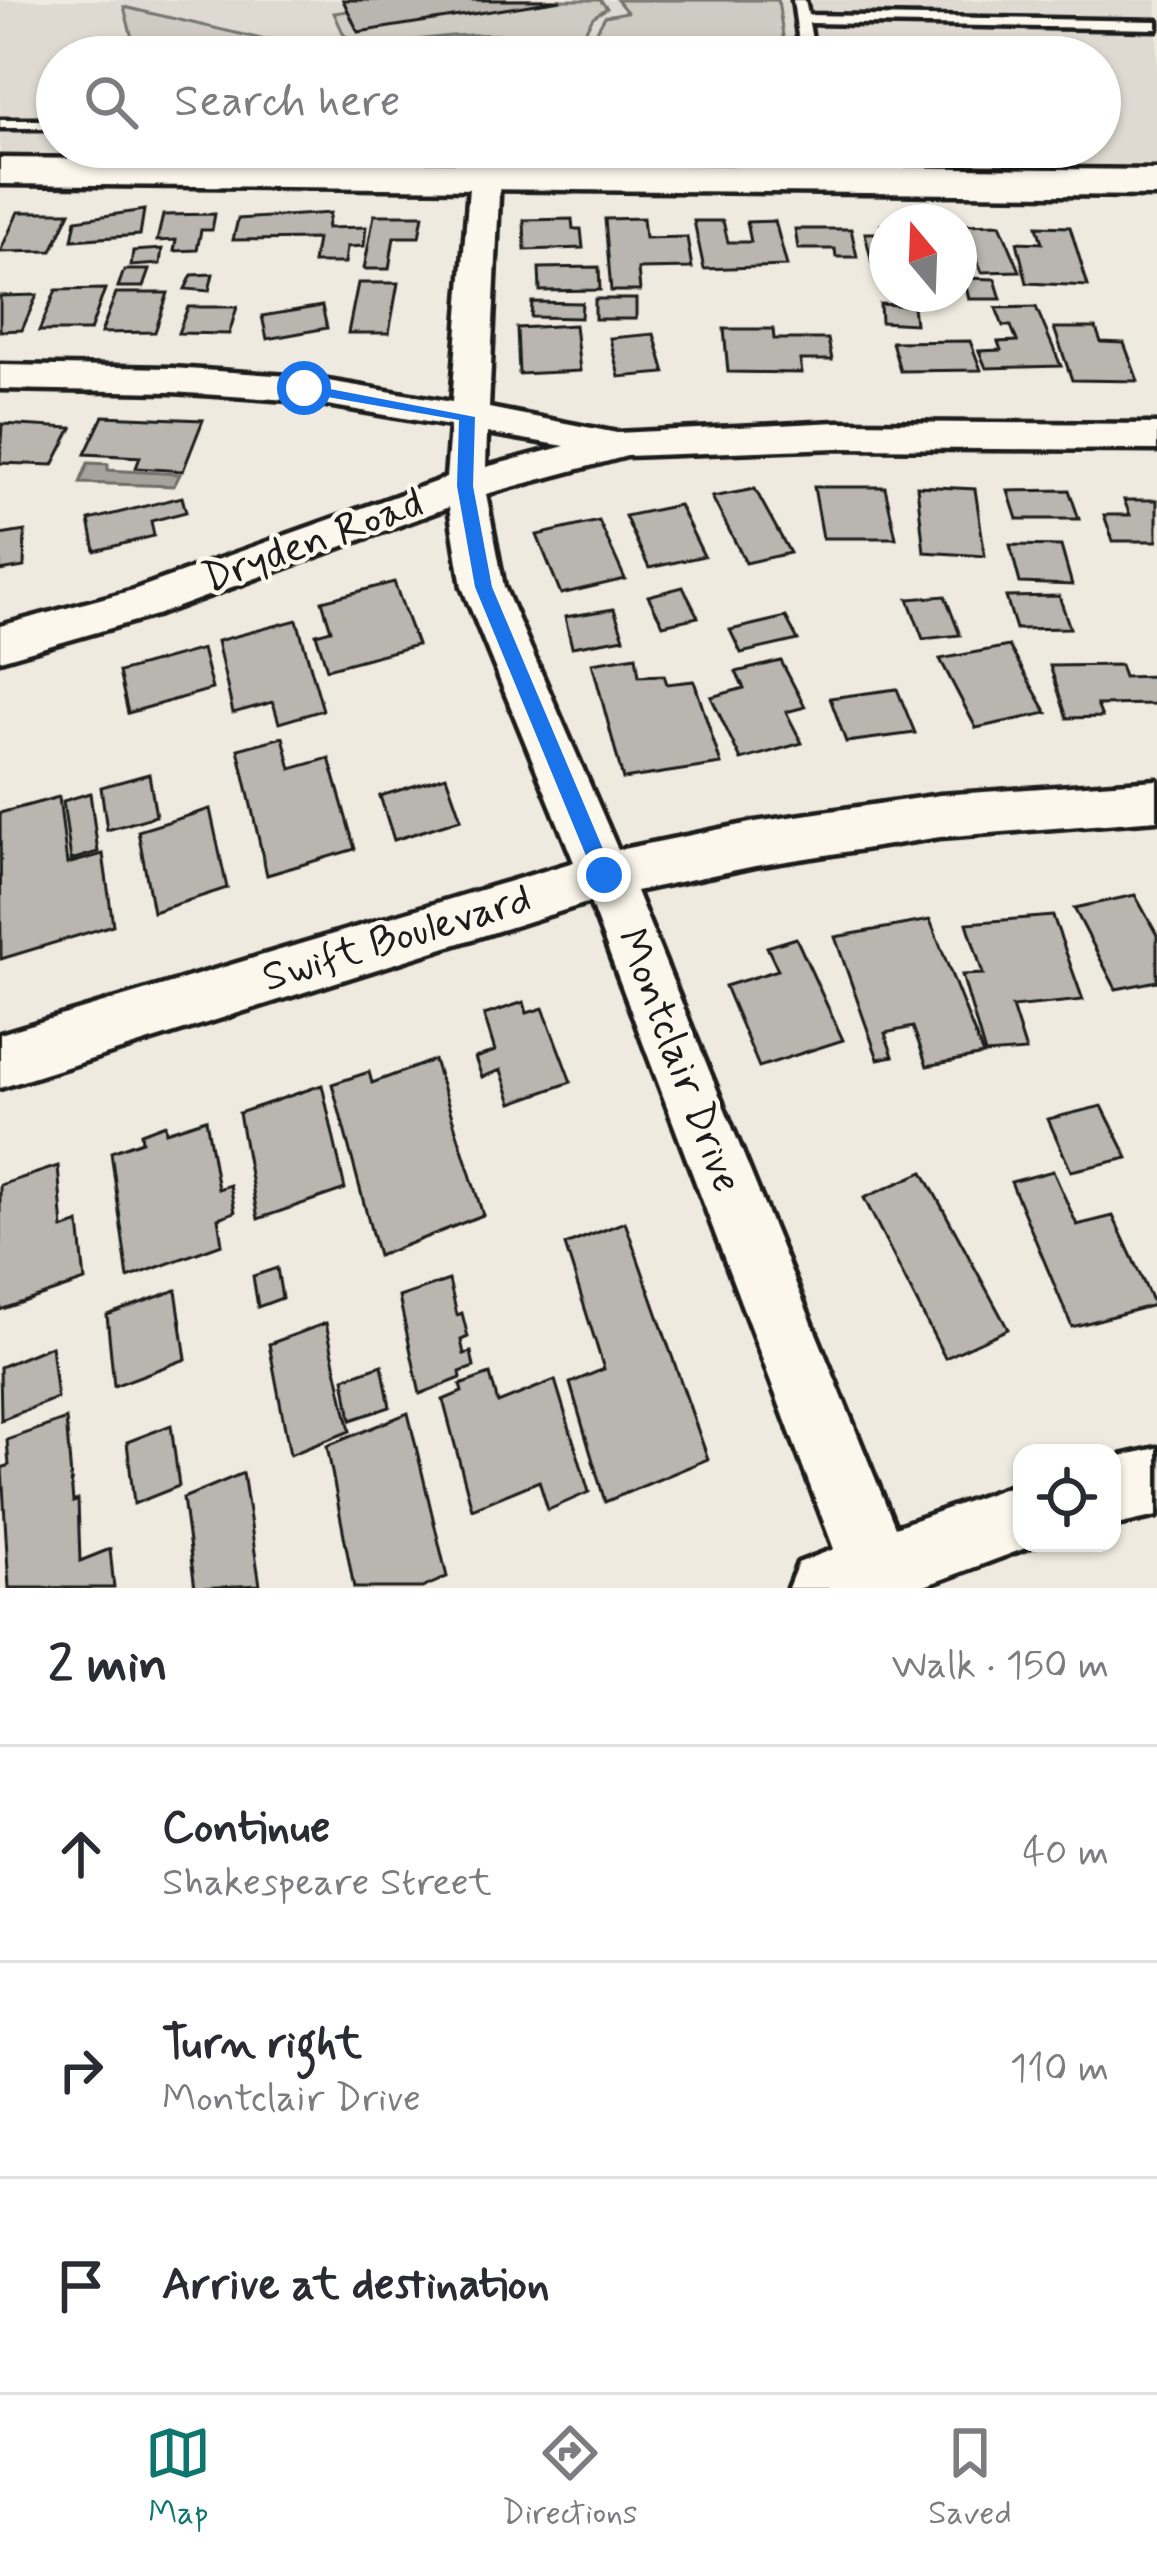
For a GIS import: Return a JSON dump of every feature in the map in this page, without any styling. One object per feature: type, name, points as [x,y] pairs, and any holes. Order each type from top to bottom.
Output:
[{"type":"main road","points":[[0,171],[36,168]]},
{"type":"main road","points":[[329,168],[485,175],[1157,183]]},
{"type":"street","name":"Montclair Drive","points":[[485,175],[465,486],[483,587],[604,875],[861,1580]]},
{"type":"street","name":"Dryden Road","points":[[0,377],[304,388],[627,443],[837,435],[1157,437]]},
{"type":"street","name":"Dryden Road","points":[[0,643],[141,604],[465,486],[627,443]]},
{"type":"street","name":"Swift Boulevard","points":[[0,1061],[604,875],[754,844],[940,816],[1157,800]]},
{"type":"street","points":[[1121,1490],[1157,1482]]},
{"type":"street","points":[[861,1580],[1013,1520]]},
{"type":"lane","points":[[799,0],[805,36]]},
{"type":"lane","points":[[802,19],[1157,25]]},
{"type":"lane","points":[[0,124],[36,124]]},
{"type":"shaded area","points":[[0,0],[1157,0],[1157,166],[1121,166],[1121,36],[36,36],[36,153],[0,153]]},
{"type":"shaded area","points":[[343,0],[600,0],[607,8],[593,17],[582,36],[346,36],[334,13],[348,11]]},
{"type":"shaded area","points":[[617,0],[778,0],[783,36],[594,36],[605,16],[627,12]]},
{"type":"shaded area","points":[[124,7],[249,36],[132,36]]},
{"type":"shaded area","points":[[88,463],[108,464],[108,470],[180,474],[174,486],[80,483]]},
{"type":"building","points":[[343,0],[561,0],[358,32]]},
{"type":"building","points":[[144,210],[140,235],[72,240],[76,220]]},
{"type":"building","points":[[18,212],[70,212],[52,251],[0,252]]},
{"type":"building","points":[[330,213],[327,228],[366,227],[364,246],[347,247],[345,263],[313,263],[317,239],[233,240],[238,219]]},
{"type":"building","points":[[215,214],[212,230],[201,230],[197,250],[174,251],[176,240],[157,241],[163,215]]},
{"type":"building","points":[[374,215],[423,215],[419,237],[394,237],[389,269],[364,269]]},
{"type":"building","points":[[643,218],[645,238],[687,237],[692,268],[638,269],[640,291],[611,291],[605,219]]},
{"type":"building","points":[[572,219],[573,229],[581,229],[583,248],[525,250],[524,220]]},
{"type":"building","points":[[694,221],[723,221],[728,242],[751,242],[747,222],[775,221],[787,266],[704,269]]},
{"type":"building","points":[[1000,224],[1020,271],[982,272],[977,260],[977,225]]},
{"type":"building","points":[[1037,226],[1070,227],[1088,286],[1027,283],[1017,242],[1042,243]]},
{"type":"building","points":[[795,229],[851,229],[857,257],[836,257],[835,249],[798,249]]},
{"type":"building","points":[[162,249],[160,264],[131,266],[133,251]]},
{"type":"building","points":[[599,267],[600,290],[540,291],[539,268]]},
{"type":"building","points":[[124,270],[149,270],[143,287],[118,287]]},
{"type":"building","points":[[213,274],[209,291],[185,289],[192,275]]},
{"type":"building","points":[[977,278],[995,279],[1001,299],[977,299]]},
{"type":"building","points":[[358,283],[398,283],[389,333],[348,333]]},
{"type":"building","points":[[105,289],[90,331],[39,331],[56,290]]},
{"type":"building","points":[[116,293],[168,293],[155,332],[101,333]]},
{"type":"building","points":[[37,295],[22,330],[0,331],[0,296]]},
{"type":"building","points":[[595,299],[636,299],[636,319],[595,319]]},
{"type":"building","points":[[532,302],[582,303],[581,318],[531,317]]},
{"type":"building","points":[[322,306],[327,328],[267,339],[262,316]]},
{"type":"building","points":[[188,307],[237,307],[229,334],[178,333]]},
{"type":"building","points":[[1036,307],[1061,366],[986,368],[979,351],[1001,350],[998,342],[1017,341],[1011,326],[1003,326],[996,308]]},
{"type":"building","points":[[880,312],[914,312],[915,324],[881,322]]},
{"type":"building","points":[[575,325],[580,371],[519,374],[517,328]]},
{"type":"building","points":[[1054,328],[1096,328],[1101,342],[1124,343],[1138,381],[1072,380]]},
{"type":"building","points":[[724,329],[773,329],[774,339],[828,339],[832,360],[800,360],[802,373],[728,372]]},
{"type":"building","points":[[654,334],[665,373],[619,377],[610,338]]},
{"type":"building","points":[[970,341],[981,370],[900,371],[892,342]]},
{"type":"building","points":[[103,416],[203,420],[183,471],[136,468],[140,457],[85,454]]},
{"type":"building","points":[[2,424],[72,428],[53,465],[0,463]]},
{"type":"building","points":[[917,486],[975,489],[985,556],[924,552]]},
{"type":"building","points":[[814,487],[885,487],[896,538],[823,538]]},
{"type":"building","points":[[755,489],[790,553],[746,563],[712,497]]},
{"type":"building","points":[[1069,490],[1079,519],[1017,519],[1008,491]]},
{"type":"building","points":[[182,497],[186,512],[151,521],[154,536],[95,551],[89,520]]},
{"type":"building","points":[[1124,500],[1157,500],[1157,541],[1113,541],[1104,515],[1130,515]]},
{"type":"building","points":[[679,505],[704,556],[649,568],[625,516]]},
{"type":"building","points":[[599,521],[625,579],[561,594],[537,535]]},
{"type":"building","points":[[25,531],[24,567],[0,571],[0,535]]},
{"type":"building","points":[[1010,545],[1061,546],[1072,585],[1020,583]]},
{"type":"building","points":[[394,582],[417,645],[327,669],[316,634],[331,630],[322,601]]},
{"type":"building","points":[[683,587],[698,617],[663,625],[648,596]]},
{"type":"building","points":[[945,596],[960,635],[923,639],[908,599]]},
{"type":"building","points":[[1059,596],[1070,628],[1016,629],[1006,597]]},
{"type":"building","points":[[614,609],[624,638],[572,647],[565,617]]},
{"type":"building","points":[[786,617],[798,640],[741,653],[730,630]]},
{"type":"building","points":[[297,620],[323,710],[279,723],[273,702],[233,713],[217,641]]},
{"type":"building","points":[[1009,646],[1047,713],[976,728],[940,659]]},
{"type":"building","points":[[202,649],[212,689],[128,713],[119,672]]},
{"type":"building","points":[[636,656],[639,676],[664,675],[667,684],[694,681],[721,764],[623,779],[592,663]]},
{"type":"building","points":[[781,661],[805,707],[786,712],[802,743],[741,760],[711,697],[744,688],[736,672]]},
{"type":"building","points":[[1120,665],[1124,677],[1155,676],[1157,704],[1097,705],[1102,717],[1067,718],[1050,666]]},
{"type":"building","points":[[897,689],[915,733],[846,742],[830,698]]},
{"type":"building","points":[[283,737],[291,769],[329,758],[355,849],[267,875],[238,749]]},
{"type":"building","points":[[149,774],[156,816],[107,830],[101,787]]},
{"type":"building","points":[[446,776],[461,819],[394,840],[380,796]]},
{"type":"building","points":[[90,793],[98,852],[71,860],[63,801]]},
{"type":"building","points":[[59,797],[67,864],[103,854],[113,925],[1,959],[0,813]]},
{"type":"building","points":[[210,809],[227,888],[153,912],[138,831]]},
{"type":"building","points":[[1135,895],[1157,935],[1157,981],[1116,989],[1074,908]]},
{"type":"building","points":[[1053,916],[1083,1000],[1012,1007],[1026,1051],[985,1054],[962,975],[983,974],[967,923]]},
{"type":"building","points":[[930,920],[983,1055],[927,1066],[913,1027],[885,1033],[893,1056],[878,1059],[835,937]]},
{"type":"building","points":[[796,938],[843,1040],[759,1067],[725,986],[778,970],[767,947]]},
{"type":"building","points":[[524,1002],[527,1013],[543,1008],[571,1082],[512,1103],[501,1070],[482,1077],[475,1058],[495,1051],[484,1015]]},
{"type":"building","points":[[434,1060],[483,1215],[378,1256],[332,1084],[369,1072],[372,1083]]},
{"type":"building","points":[[322,1085],[345,1189],[258,1219],[239,1113]]},
{"type":"building","points":[[1102,1106],[1128,1158],[1071,1171],[1048,1119]]},
{"type":"building","points":[[206,1119],[218,1189],[230,1185],[235,1212],[218,1218],[222,1244],[128,1278],[111,1152],[142,1141],[141,1133],[165,1124],[166,1132]]},
{"type":"building","points":[[58,1166],[63,1229],[79,1223],[85,1281],[0,1310],[0,1185]]},
{"type":"building","points":[[1053,1171],[1077,1225],[1113,1216],[1154,1305],[1072,1327],[1011,1182]]},
{"type":"building","points":[[923,1172],[1008,1329],[945,1358],[864,1198]]},
{"type":"building","points":[[625,1222],[708,1459],[605,1502],[570,1383],[604,1369],[565,1245]]},
{"type":"building","points":[[277,1268],[282,1298],[258,1307],[253,1276]]},
{"type":"building","points":[[449,1280],[468,1337],[461,1340],[464,1354],[471,1352],[474,1367],[460,1372],[461,1378],[420,1394],[399,1297]]},
{"type":"building","points":[[176,1290],[186,1359],[114,1386],[107,1315]]},
{"type":"building","points":[[326,1323],[350,1431],[290,1455],[269,1344]]},
{"type":"building","points":[[51,1346],[57,1398],[1,1420],[0,1367]]},
{"type":"building","points":[[382,1365],[390,1407],[351,1420],[344,1378]]},
{"type":"building","points":[[490,1374],[498,1403],[555,1380],[589,1492],[548,1510],[539,1481],[472,1509],[443,1400],[462,1392],[460,1385]]},
{"type":"building","points":[[408,1413],[447,1577],[422,1588],[354,1588],[327,1446]]},
{"type":"building","points":[[66,1419],[73,1502],[78,1500],[80,1561],[110,1549],[114,1588],[9,1588],[2,1468],[9,1465],[7,1440]]},
{"type":"building","points":[[171,1425],[179,1486],[134,1504],[127,1442]]},
{"type":"building","points":[[243,1473],[260,1585],[195,1588],[183,1498]]},
{"type":"route","points":[[304,388],[467,417],[465,486],[483,587],[604,875]]}]
